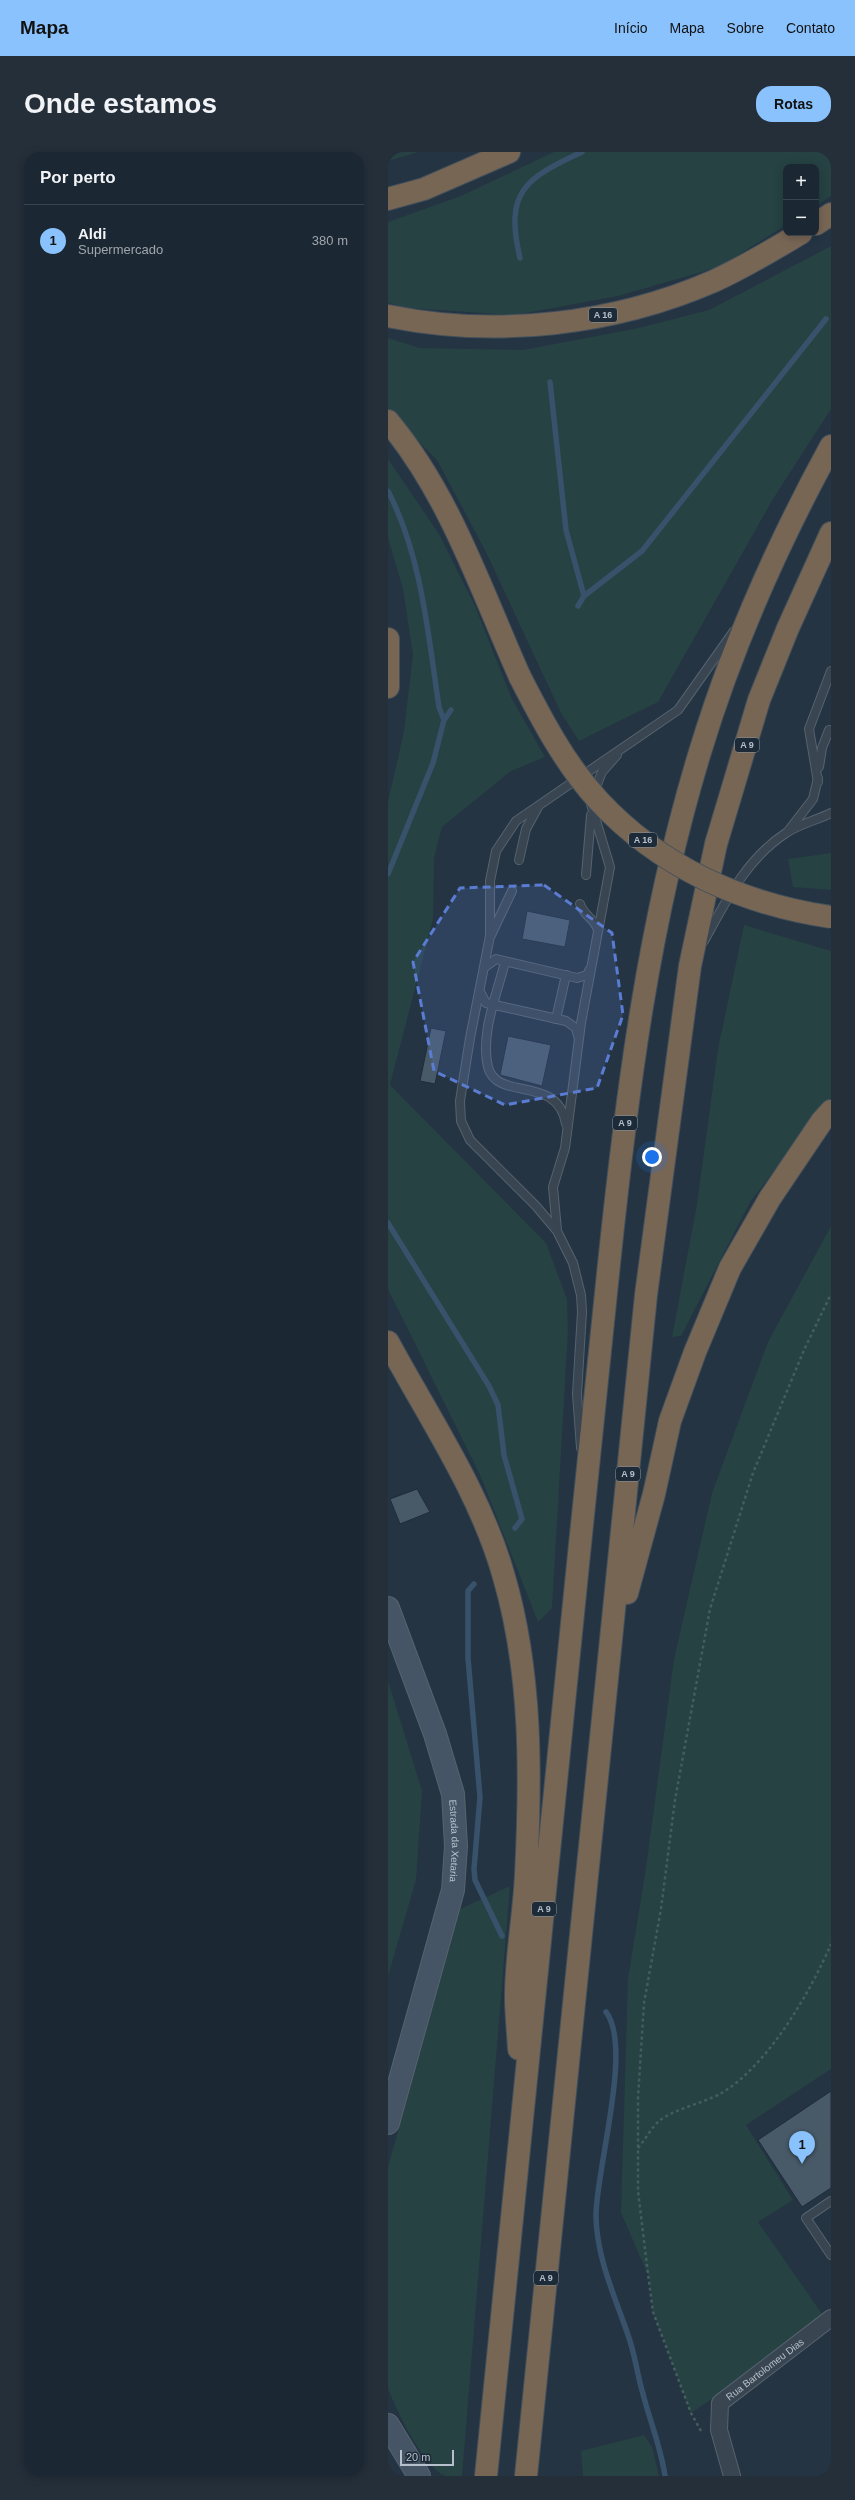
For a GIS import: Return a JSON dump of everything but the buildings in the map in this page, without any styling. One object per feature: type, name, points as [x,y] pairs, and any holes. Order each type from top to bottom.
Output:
[{"type":"highway","points":[[388,199],[424,189],[509,152]]},
{"type":"highway","points":[[819,222],[831,214]]},
{"type":"highway","name":"A 16","points":[[388,316],[466,326],[538,325],[581,320],[618,312],[672,297],[714,281],[762,256],[796,236]]},
{"type":"highway","name":"A 16","points":[[388,421],[416,458],[451,520],[520,677],[553,739],[575,771],[598,800],[656,851],[688,872],[722,888],[760,902],[798,912],[831,917]]},
{"type":"highway","name":"A 9","points":[[486,2476],[624,1129],[647,969],[676,836],[700,748],[754,605],[810,484],[831,446]]},
{"type":"highway","name":"A 9","points":[[526,2476],[646,1295],[690,966],[716,844],[759,700],[788,628],[831,533]]},
{"type":"highway","points":[[388,639],[388,687]]},
{"type":"highway","points":[[610,1654],[654,1494],[670,1421],[698,1345],[730,1268],[770,1198],[822,1121],[831,1111]]},
{"type":"highway","points":[[388,1342],[457,1466],[490,1536],[504,1576],[514,1617],[523,1676],[528,1759],[526,1877],[516,1996],[523,2118]]},
{"type":"street","name":"Estrada da Xetaria","points":[[388,1608],[435,1734],[453,1794],[456,1846],[453,1890],[388,2123]]},
{"type":"street","name":"Rua Bartolomeu Dias","points":[[732,2476],[719,2430],[720,2403],[831,2318]]},
{"type":"street","points":[[388,2425],[419,2476]]},
{"type":"lane","points":[[585,1504],[577,1394],[582,1330],[581,1295],[573,1263],[558,1231],[536,1206],[470,1140],[461,1121],[460,1101],[490,936],[489,893],[496,851],[516,821],[678,710],[754,605]]},
{"type":"lane","points":[[818,782],[810,728],[831,671]]},
{"type":"lane","points":[[788,832],[813,799],[818,782],[819,758],[830,730]]},
{"type":"lane","points":[[586,875],[591,804],[596,784],[602,772],[625,745]]},
{"type":"lane","points":[[519,860],[526,829],[541,803]]},
{"type":"lane","points":[[558,1231],[553,1187],[562,1158],[579,1040],[610,867],[591,804]]},
{"type":"lane","points":[[690,966],[734,884],[764,850],[788,832],[831,813]]},
{"type":"lane","points":[[490,936],[512,890]]},
{"type":"lane","points":[[580,904],[582,910],[594,921],[598,930]]},
{"type":"lane","points":[[485,967],[492,960],[583,978],[591,968]]},
{"type":"lane","points":[[505,962],[494,1005],[487,1048],[491,1075],[500,1084],[547,1095],[562,1112],[566,1128]]},
{"type":"lane","points":[[556,1019],[566,975]]},
{"type":"lane","points":[[479,990],[483,1001],[494,1005],[573,1024],[576,1028],[579,1040]]},
{"type":"lane","points":[[831,2201],[806,2218],[831,2255]]},
{"type":"path","points":[[702,2433],[691,2413],[653,2312],[638,2191],[638,2098],[644,2003],[661,1909],[675,1800],[710,1609],[753,1473],[804,1350],[831,1294]]},
{"type":"path","points":[[638,2148],[659,2121],[720,2094],[738,2081],[766,2052],[804,2000],[831,1944]]},
{"type":"highlighted area","points":[[544,885],[612,933],[623,1015],[597,1088],[505,1105],[434,1071],[413,962],[460,888]]},
{"type":"green space","points":[[388,152],[418,152],[388,161]]},
{"type":"green space","points":[[554,152],[831,152],[831,196],[819,204],[819,164],[783,164],[783,227],[719,267],[618,296],[515,315],[407,308],[388,303],[388,222],[461,196]]},
{"type":"green space","points":[[831,246],[831,409],[773,499],[658,702],[579,741],[561,713],[486,552],[437,460],[388,411],[388,338],[420,348],[523,350],[634,329],[709,310]]},
{"type":"green space","points":[[388,459],[439,534],[475,606],[512,699],[545,757],[511,771],[442,827],[434,858],[433,919],[390,1085],[546,1243],[567,1299],[568,1330],[552,1608],[538,1622],[481,1477],[388,1289],[388,802],[404,731],[413,654],[403,589],[388,538]]},
{"type":"green space","points":[[831,853],[831,890],[793,887],[788,859]]},
{"type":"green space","points":[[744,925],[831,951],[831,1098],[750,1202],[681,1336],[672,1337],[697,1204],[718,1049]]},
{"type":"green space","points":[[831,1226],[831,2069],[746,2125],[793,2200],[758,2222],[827,2321],[691,2413],[653,2312],[649,2277],[621,2213],[628,1979],[646,1868],[674,1659],[712,1493],[768,1342]]},
{"type":"green space","points":[[388,1681],[422,1791],[416,1880],[388,1976]]},
{"type":"green space","points":[[510,1886],[462,2476],[446,2476],[438,2472],[420,2451],[404,2423],[388,2388],[388,2167],[460,1909]]},
{"type":"green space","points":[[644,2435],[652,2447],[659,2476],[583,2476],[581,2451]]},
{"type":"waterway","points":[[520,258],[515,217],[518,202],[524,190],[534,179],[546,170],[582,152]]},
{"type":"waterway","points":[[584,596],[642,551],[826,319]]},
{"type":"waterway","points":[[550,382],[566,530],[584,596],[578,606]]},
{"type":"waterway","points":[[388,491],[400,516],[416,569],[427,624],[439,707],[444,720]]},
{"type":"waterway","points":[[388,874],[433,763],[444,720],[451,710]]},
{"type":"waterway","points":[[388,1223],[489,1386],[498,1405],[504,1455],[522,1519],[515,1528]]},
{"type":"waterway","points":[[474,1584],[468,1591],[468,1658],[480,1797],[474,1869],[475,1880],[502,1936]]},
{"type":"waterway","points":[[606,2012],[613,2029],[616,2052],[615,2080],[596,2215],[599,2246],[607,2276],[630,2342],[641,2387],[661,2455],[665,2476]]},
{"type":"place","name":"Aldi","points":[[802,2164]]}]
